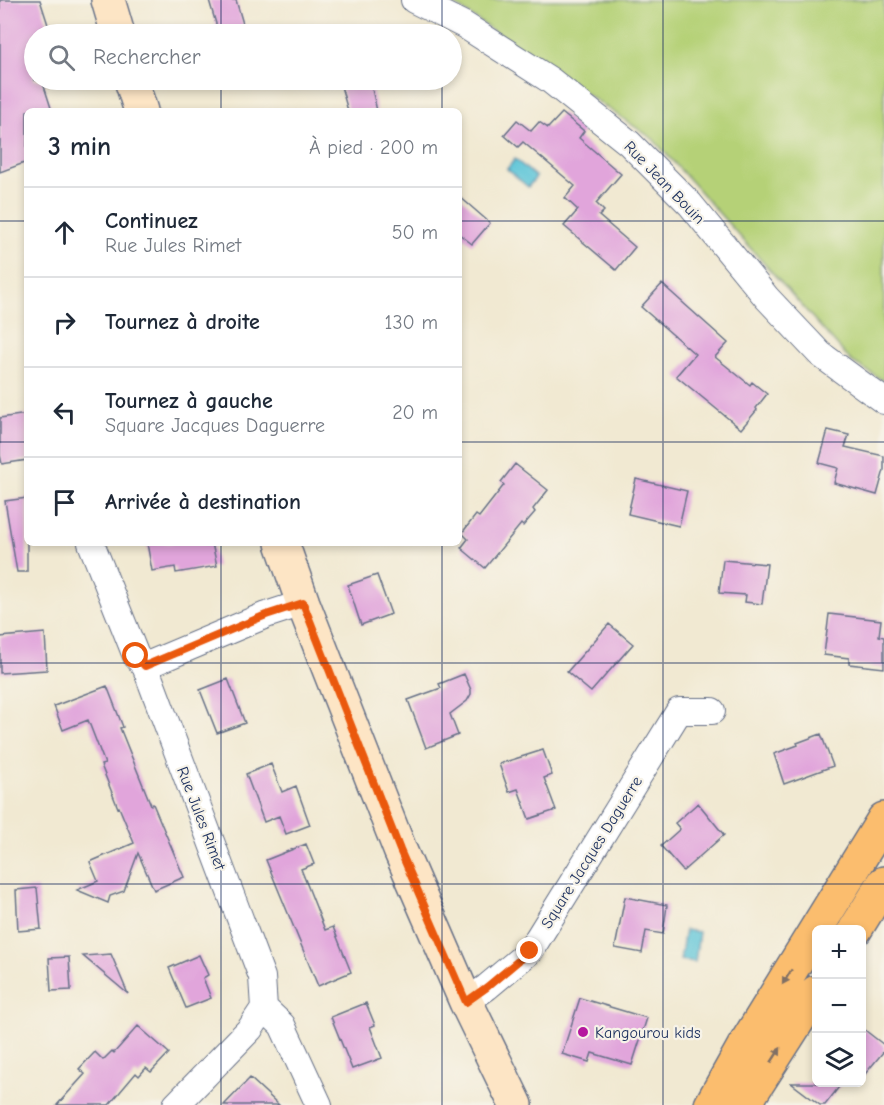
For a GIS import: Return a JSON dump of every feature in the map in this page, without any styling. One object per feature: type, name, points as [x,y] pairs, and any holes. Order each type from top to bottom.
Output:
[{"type":"main road","points":[[108,0],[115,24]]},
{"type":"main road","points":[[134,90],[140,108]]},
{"type":"main road","points":[[283,546],[303,603],[400,850],[466,1002],[516,1105]]},
{"type":"main road","points":[[711,1105],[743,1048],[884,819]]},
{"type":"main road","points":[[858,925],[884,883]]},
{"type":"main road","points":[[746,1105],[812,998]]},
{"type":"street","name":"Rue Jean Bouin","points":[[414,0],[464,25],[550,80],[629,143],[690,204],[767,298],[820,354],[884,401]]},
{"type":"street","name":"Rue Jules Rimet","points":[[92,546],[136,656],[145,666],[262,977],[264,1008]]},
{"type":"street","points":[[145,666],[266,615],[303,603]]},
{"type":"street","name":"Square Jacques Daguerre","points":[[466,1002],[530,951],[679,711],[712,711]]},
{"type":"street","points":[[176,1105],[250,1029],[264,1008],[282,1025],[319,1105]]},
{"type":"green space","points":[[448,0],[884,0],[884,381],[851,361],[653,139]]},
{"type":"water","points":[[515,159],[536,177],[528,187],[507,169]]},
{"type":"water","points":[[685,930],[699,932],[695,962],[680,960]]},
{"type":"building","points":[[0,0],[40,0],[48,24],[24,24],[24,90],[45,90],[51,108],[24,108],[24,163],[0,172]]},
{"type":"building","points":[[209,0],[236,0],[243,24],[216,24]]},
{"type":"building","points":[[342,90],[372,90],[376,108],[347,108]]},
{"type":"building","points":[[562,113],[584,131],[579,138],[621,174],[596,203],[604,211],[599,216],[635,247],[616,270],[564,226],[578,210],[565,198],[575,186],[523,142],[518,147],[504,135],[517,120],[531,131],[539,122],[548,128]]},
{"type":"building","points":[[462,199],[490,223],[472,244],[462,236]]},
{"type":"building","points":[[662,284],[728,343],[715,357],[750,385],[752,382],[767,394],[741,429],[676,376],[695,354],[641,307]]},
{"type":"building","points":[[24,414],[24,460],[2,464],[0,418]]},
{"type":"building","points":[[828,430],[849,435],[845,447],[884,456],[884,470],[877,495],[834,483],[838,468],[819,463]]},
{"type":"building","points":[[515,464],[548,490],[533,509],[535,512],[523,526],[521,524],[485,568],[461,548],[468,539],[462,533],[476,515],[479,517],[504,485],[501,482]]},
{"type":"building","points":[[636,479],[687,491],[679,526],[628,514]]},
{"type":"building","points":[[24,498],[24,546],[27,546],[27,572],[17,572],[5,501]]},
{"type":"building","points":[[148,546],[213,546],[217,566],[176,573],[175,567],[152,571]]},
{"type":"building","points":[[723,560],[767,564],[762,604],[745,602],[746,595],[719,593]]},
{"type":"building","points":[[377,575],[391,614],[361,625],[348,585]]},
{"type":"building","points":[[829,614],[881,620],[879,636],[884,637],[884,668],[849,664],[849,658],[824,655]]},
{"type":"building","points":[[609,624],[633,644],[591,692],[567,672]]},
{"type":"building","points":[[45,633],[47,670],[0,673],[0,637]]},
{"type":"building","points":[[464,674],[471,694],[467,701],[450,714],[458,735],[426,748],[408,700],[441,688],[439,684]]},
{"type":"building","points":[[228,679],[245,723],[217,733],[200,690]]},
{"type":"building","points":[[107,686],[123,727],[120,728],[151,805],[153,804],[184,877],[154,890],[138,853],[124,891],[110,896],[108,903],[77,890],[98,881],[90,862],[134,843],[101,765],[105,764],[88,720],[63,730],[54,706]]},
{"type":"building","points":[[821,734],[833,766],[784,784],[774,754]]},
{"type":"building","points":[[543,750],[552,775],[544,778],[556,810],[529,819],[518,789],[509,792],[499,764]]},
{"type":"building","points":[[271,764],[282,792],[296,786],[310,825],[286,834],[279,816],[264,822],[246,774]]},
{"type":"building","points":[[698,803],[724,835],[683,871],[661,846],[680,829],[675,823]]},
{"type":"building","points":[[306,844],[314,864],[301,869],[325,930],[333,927],[351,972],[318,986],[266,860]]},
{"type":"building","points":[[37,888],[41,929],[18,931],[16,890]]},
{"type":"building","points":[[625,897],[667,905],[663,934],[646,931],[642,953],[615,948]]},
{"type":"building","points":[[111,954],[128,994],[83,956]]},
{"type":"building","points":[[199,955],[208,975],[203,978],[211,998],[186,1008],[169,968]]},
{"type":"building","points":[[69,957],[71,990],[51,991],[49,958]]},
{"type":"building","points":[[580,998],[647,1018],[632,1065],[592,1053],[589,1062],[562,1054]]},
{"type":"building","points":[[366,1003],[375,1025],[370,1027],[382,1058],[352,1069],[331,1017]]},
{"type":"building","points":[[138,1026],[169,1053],[151,1072],[146,1068],[139,1076],[136,1073],[109,1105],[57,1105],[85,1074],[79,1069],[95,1052],[103,1060],[112,1051],[114,1053]]},
{"type":"building","points":[[866,1031],[884,1045],[884,1051],[866,1073]]},
{"type":"building","points":[[250,1078],[279,1105],[224,1105]]},
{"type":"building","points":[[791,1083],[812,1083],[812,1087],[839,1087],[825,1105],[820,1105]]},
{"type":"place","name":"Kangourou kids","points":[[583,1032]]},
{"type":"route","points":[[136,656],[145,666],[266,615],[303,603],[400,850],[466,1002],[530,951]]}]
